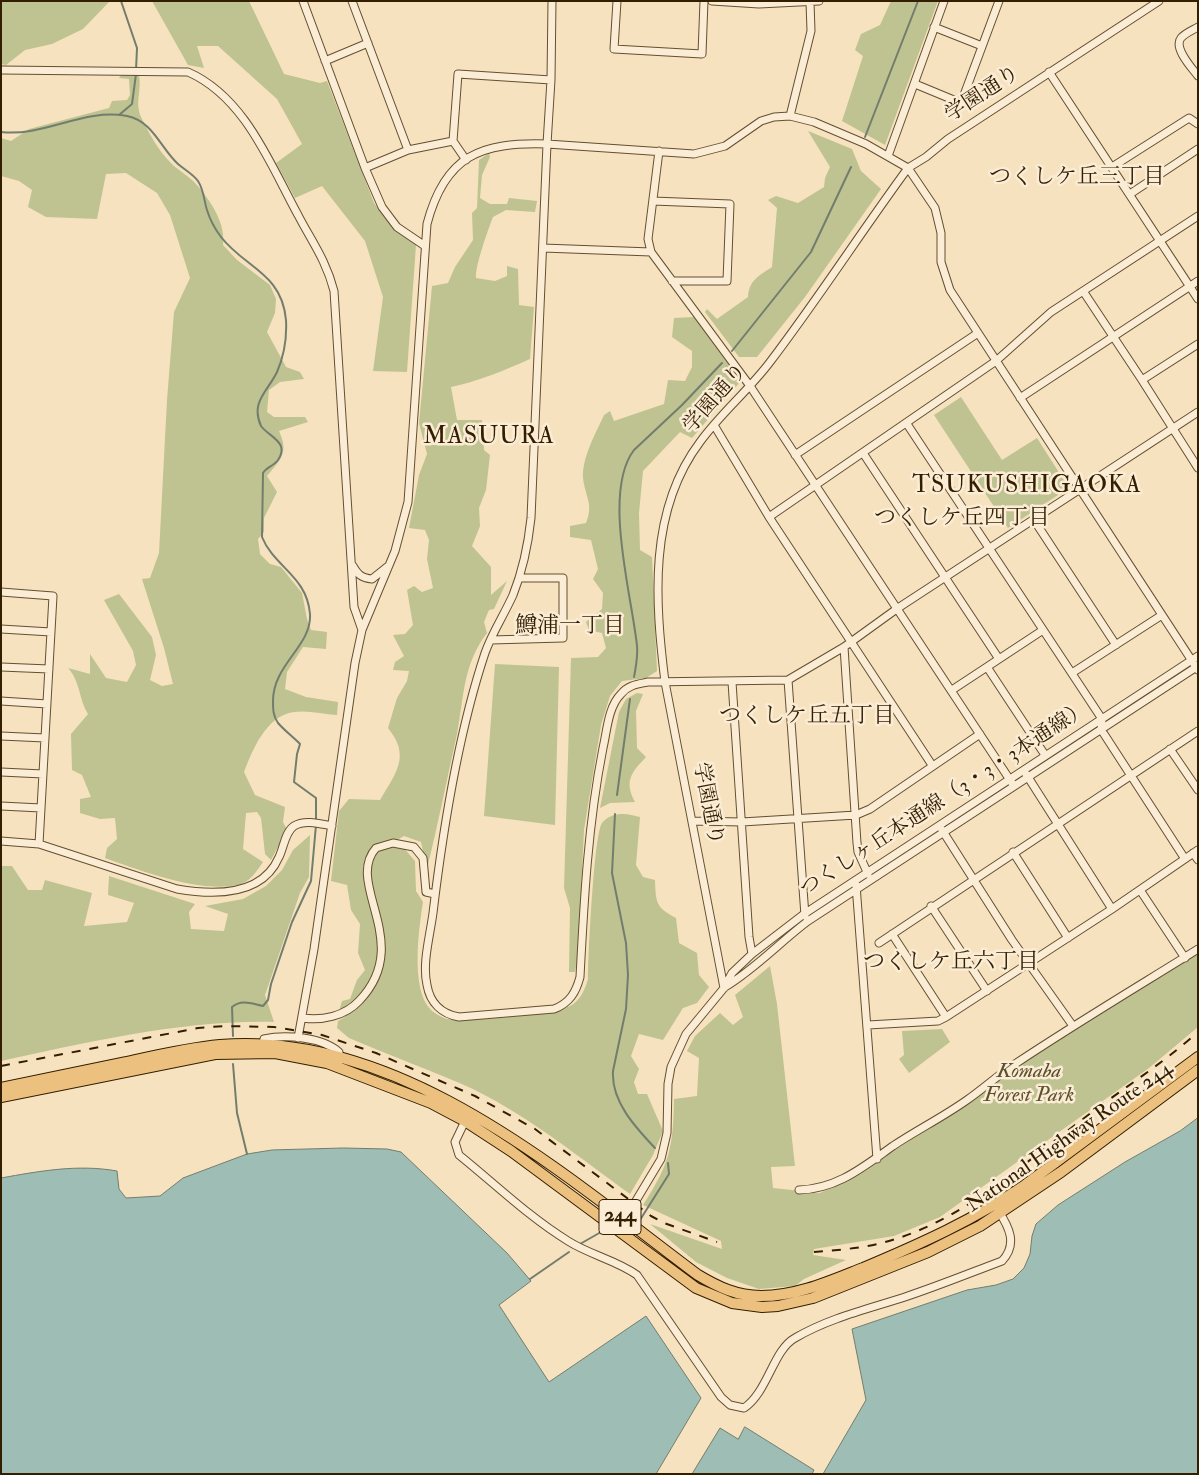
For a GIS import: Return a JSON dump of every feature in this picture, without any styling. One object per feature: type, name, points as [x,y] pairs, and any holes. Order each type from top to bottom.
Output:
[{"type":"highway","name":"National Highway Route 244","points":[[1,1088],[189,1049],[220,1045],[261,1049],[339,1062],[431,1103],[468,1116],[512,1138],[715,1285],[744,1295],[760,1296],[793,1293],[837,1278],[998,1210],[1198,1057]]},
{"type":"highway","name":"National Highway Route 244","points":[[1,1097],[197,1056],[261,1049]]},
{"type":"highway","name":"National Highway Route 244","points":[[468,1116],[511,1151],[667,1268],[707,1294],[732,1303],[778,1306],[814,1298],[928,1252],[998,1210],[1198,1070]]},
{"type":"street","points":[[303,1],[365,168],[382,207],[397,227],[425,246]]},
{"type":"street","points":[[352,1],[408,150]]},
{"type":"street","points":[[552,1],[551,80],[528,551],[519,578],[491,640],[475,689],[445,826],[426,978],[433,1002],[448,1015],[459,1017],[542,1011],[564,1006],[576,992],[580,977],[587,857],[596,787],[613,708],[620,694],[632,685],[665,682],[788,680],[844,647],[898,608],[1198,412]]},
{"type":"street","points":[[617,1],[614,49],[702,54],[704,1]]},
{"type":"street","points":[[712,1],[819,1]]},
{"type":"street","points":[[888,156],[944,1]]},
{"type":"street","points":[[915,84],[961,103],[999,1]]},
{"type":"street","name":"学園通り","points":[[724,988],[665,682],[658,594],[664,520],[670,500],[688,461],[714,425],[750,386],[796,328],[908,168],[1049,72],[1160,1]]},
{"type":"street","points":[[790,116],[812,31],[810,2]]},
{"type":"street","points":[[934,27],[982,46]]},
{"type":"street","points":[[1198,27],[1182,37],[1179,42],[1179,49],[1198,76]]},
{"type":"street","points":[[325,61],[368,43]]},
{"type":"street","points":[[1,70],[42,72],[133,70],[188,72],[201,78],[224,96],[246,122],[264,150],[299,218],[322,255],[330,277],[336,313],[353,566],[354,607],[362,630]]},
{"type":"street","points":[[1049,72],[1198,299]]},
{"type":"street","points":[[466,160],[453,141],[458,74],[551,80]]},
{"type":"street","points":[[298,1038],[332,826],[355,663],[362,630],[389,566],[403,526],[408,502],[427,224],[435,198],[449,175],[466,160],[486,149],[523,143],[694,154],[708,152],[725,146],[760,121],[790,116],[832,129],[866,144],[908,168],[935,208],[939,220],[943,274],[950,290],[1162,615],[1194,658],[1197,668]]},
{"type":"street","points":[[1112,167],[1189,118],[1198,124]]},
{"type":"street","points":[[365,168],[408,150],[453,141]]},
{"type":"street","points":[[1130,194],[1198,149]]},
{"type":"street","points":[[659,151],[648,239],[651,252],[750,386],[1014,786]]},
{"type":"street","points":[[653,200],[730,204],[727,281],[672,281]]},
{"type":"street","points":[[769,517],[996,361],[1051,312],[1198,216]]},
{"type":"street","points":[[543,248],[651,252]]},
{"type":"street","points":[[1020,398],[1198,281]]},
{"type":"street","points":[[1082,291],[1198,468]]},
{"type":"street","points":[[795,455],[978,333]]},
{"type":"street","points":[[1142,380],[1198,344]]},
{"type":"street","points":[[906,424],[1102,719],[1101,730],[1185,860]]},
{"type":"street","points":[[714,425],[769,517],[932,765]]},
{"type":"street","points":[[863,453],[999,659]]},
{"type":"street","points":[[1034,520],[1116,645]]},
{"type":"street","points":[[353,566],[364,579],[372,579],[389,566]]},
{"type":"street","points":[[491,640],[563,638],[563,578],[519,578]]},
{"type":"street","points":[[1,592],[52,596],[39,844]]},
{"type":"street","points":[[1072,674],[1162,615]]},
{"type":"street","points":[[1,629],[51,632]]},
{"type":"street","points":[[952,690],[1043,630]]},
{"type":"street","points":[[844,647],[858,852],[872,879]]},
{"type":"street","name":"つくしヶ丘本通線（3・3・3本通線）","points":[[615,1228],[634,1204],[661,1159],[667,1133],[668,1084],[677,1050],[686,1034],[724,988],[732,973],[752,954],[804,914],[853,880],[1194,658]]},
{"type":"street","points":[[1,667],[49,669]]},
{"type":"street","points":[[987,667],[1045,755]]},
{"type":"street","name":"つくしヶ丘本通線（3・3・3本通線）","points":[[724,988],[737,980],[781,941],[808,921],[1197,668]]},
{"type":"street","points":[[788,680],[796,819],[804,914],[808,921]]},
{"type":"street","points":[[732,682],[749,937],[752,954]]},
{"type":"street","points":[[1,701],[47,704]]},
{"type":"street","points":[[879,943],[931,906],[1198,731]]},
{"type":"street","points":[[692,822],[742,822],[856,815],[870,809],[980,734]]},
{"type":"street","points":[[1,736],[45,738]]},
{"type":"street","points":[[1170,749],[1198,790]]},
{"type":"street","points":[[1023,769],[1112,910]]},
{"type":"street","points":[[1,772],[43,774]]},
{"type":"street","points":[[1,806],[41,808]]},
{"type":"street","points":[[1,841],[39,844],[177,889],[197,893],[220,893],[251,885],[263,878],[279,859],[288,834],[295,825],[305,822],[332,826]]},
{"type":"street","points":[[939,825],[1028,963],[1072,1026]]},
{"type":"street","points":[[302,1018],[316,1019],[342,1014],[356,1004],[375,980],[380,963],[382,935],[366,871],[369,858],[376,848],[393,843],[414,847],[423,858],[426,892],[435,894]]},
{"type":"street","points":[[1013,852],[1068,938]]},
{"type":"street","points":[[868,1025],[938,1021],[946,1017],[1112,910],[1196,852],[1198,860]]},
{"type":"street","points":[[853,880],[858,888],[860,954],[868,1025],[877,1159]]},
{"type":"street","points":[[1140,890],[1185,958]]},
{"type":"street","points":[[931,906],[987,991]]},
{"type":"street","points":[[892,934],[946,1017]]},
{"type":"street","points":[[799,1190],[811,1190],[833,1184],[856,1173],[967,1100],[998,1076],[1072,1026],[1198,949]]},
{"type":"street","points":[[261,1049],[264,1039],[272,1037],[298,1038],[333,1047],[339,1052],[339,1062]]},
{"type":"street","points":[[468,1116],[455,1142],[459,1155],[557,1234],[584,1249],[625,1266],[637,1275],[721,1397],[730,1405],[744,1408],[754,1401],[786,1347],[793,1339],[828,1322],[921,1292],[1002,1261],[1008,1254],[1011,1238],[998,1210]]},
{"type":"green space","points":[[1,1],[110,1],[83,29],[52,44],[25,50],[6,65],[1,64]]},
{"type":"green space","points":[[152,1],[249,1],[284,74],[320,83],[327,81],[374,203],[394,228],[416,245],[407,372],[373,371],[383,297],[365,241],[322,186],[295,198],[276,163],[302,144],[277,99],[218,46],[197,46],[204,68],[188,65]]},
{"type":"green space","points":[[891,1],[938,1],[885,145],[842,121],[863,56],[855,50],[861,34],[880,25]]},
{"type":"green space","points":[[121,75],[139,75],[138,103],[142,119],[165,157],[190,178],[207,197],[216,212],[222,228],[223,245],[237,260],[270,285],[276,299],[275,313],[267,332],[286,367],[300,372],[304,379],[280,382],[269,390],[267,412],[274,417],[305,417],[308,422],[279,431],[283,445],[282,455],[267,476],[277,492],[264,518],[264,532],[258,539],[260,554],[270,564],[281,567],[302,593],[311,630],[327,632],[326,649],[303,647],[287,672],[285,689],[306,697],[338,702],[337,715],[304,711],[284,715],[268,727],[256,744],[244,772],[255,795],[285,807],[283,822],[287,830],[271,860],[265,854],[261,818],[257,812],[246,813],[243,849],[263,862],[249,879],[238,885],[222,887],[188,883],[105,858],[107,848],[117,839],[115,818],[100,819],[80,813],[80,799],[91,797],[82,775],[72,770],[71,734],[88,714],[75,679],[68,668],[90,674],[90,654],[106,678],[127,682],[136,665],[133,651],[104,600],[119,594],[152,637],[156,655],[150,680],[162,686],[173,684],[164,648],[142,579],[150,578],[159,553],[167,400],[174,312],[190,278],[170,215],[157,193],[126,173],[106,174],[97,219],[46,217],[28,207],[32,190],[19,181],[1,176],[1,138],[11,141],[29,129],[109,108],[112,101],[127,100],[130,95],[129,79],[119,78]]},
{"type":"green space","points":[[808,131],[852,149],[861,171],[881,189],[805,297],[757,357],[739,357],[705,312],[707,309],[717,319],[748,297],[752,283],[772,267],[777,208],[768,200],[776,196],[798,203],[824,187],[825,178],[830,167]]},
{"type":"green space","points":[[489,153],[490,157],[482,175],[480,198],[490,204],[507,204],[509,198],[537,201],[535,212],[506,210],[493,217],[476,272],[476,278],[495,281],[507,276],[507,266],[518,269],[519,305],[534,307],[530,359],[481,379],[451,387],[457,420],[482,420],[484,450],[490,455],[486,490],[479,508],[480,526],[472,546],[491,567],[491,595],[507,581],[494,609],[489,610],[484,622],[487,633],[473,657],[469,669],[457,734],[427,869],[421,842],[404,836],[397,840],[415,861],[416,891],[423,902],[418,942],[418,973],[424,1000],[432,1011],[447,1019],[511,1017],[563,1009],[575,1003],[580,997],[588,979],[594,871],[596,849],[602,823],[610,816],[620,814],[640,817],[636,865],[643,877],[655,880],[656,894],[660,907],[676,918],[679,943],[697,953],[699,975],[709,987],[697,1003],[683,1008],[663,1040],[639,1034],[631,1056],[639,1069],[634,1082],[638,1094],[647,1094],[663,1131],[653,1155],[630,1194],[555,1139],[496,1101],[459,1083],[349,1038],[337,1028],[338,1021],[345,1017],[340,1008],[342,1001],[350,999],[357,980],[365,970],[358,953],[360,924],[351,910],[347,885],[331,881],[339,811],[349,799],[380,800],[396,773],[399,764],[399,747],[388,728],[397,698],[407,681],[409,671],[393,670],[395,662],[404,656],[393,635],[405,634],[413,625],[407,590],[414,586],[422,592],[433,588],[427,559],[429,540],[425,530],[409,528],[419,475],[427,454],[419,423],[432,286],[448,283],[455,267],[473,240],[472,213],[477,208],[479,160]]},
{"type":"green space","points":[[694,317],[741,381],[692,438],[680,432],[643,471],[639,513],[640,550],[652,557],[657,671],[646,678],[622,681],[610,696],[601,725],[584,830],[578,954],[575,972],[569,972],[570,908],[564,888],[571,658],[598,657],[606,648],[602,633],[589,630],[586,622],[602,609],[603,593],[593,579],[598,569],[591,540],[570,537],[570,526],[586,523],[589,505],[583,470],[590,445],[604,415],[610,411],[614,421],[664,404],[668,380],[685,381],[692,367],[692,351],[672,337],[674,318]]},
{"type":"green space","points":[[961,397],[1002,460],[1037,438],[1067,485],[1067,489],[1008,528],[934,415]]},
{"type":"green space","points":[[495,664],[559,667],[555,825],[484,816]]},
{"type":"green space","points":[[637,693],[643,694],[636,711],[637,748],[646,757],[636,768],[631,778],[630,788],[635,802],[610,803],[600,808],[619,712],[626,699]]},
{"type":"green space","points":[[310,835],[309,877],[300,893],[265,995],[274,1022],[240,1022],[171,1028],[1,1061],[1,866],[12,866],[28,890],[42,890],[45,880],[92,893],[84,926],[127,922],[134,903],[108,895],[109,876],[195,904],[189,912],[191,929],[224,931],[228,914],[205,906],[243,899],[266,886],[282,870],[293,850]]},
{"type":"green space","name":"Komaba Forest Park","points":[[1198,952],[1198,1027],[1149,1068],[940,1217],[894,1236],[814,1249],[813,1255],[846,1260],[804,1279],[795,1286],[759,1289],[727,1278],[696,1262],[650,1224],[722,1249],[721,1241],[643,1205],[659,1178],[668,1155],[673,1130],[674,1099],[697,1096],[699,1058],[687,1051],[695,1036],[720,1013],[733,1025],[743,1017],[735,995],[770,966],[777,1004],[795,1166],[771,1167],[773,1188],[820,1193],[857,1175],[975,1098],[1018,1065],[1107,1007]]},
{"type":"green space","points":[[942,1029],[950,1042],[909,1073],[899,1059],[904,1055],[902,1031]]},
{"type":"water","points":[[1198,1118],[1198,1474],[823,1474],[866,1400],[852,1329],[967,1290],[996,1285],[1013,1279],[1024,1268],[1030,1254],[1032,1236],[1036,1224],[1058,1205],[1125,1162],[1180,1131]]},
{"type":"water","points":[[387,1149],[401,1152],[507,1253],[531,1281],[499,1305],[549,1382],[646,1316],[701,1398],[656,1474],[1,1474],[1,1178],[59,1169],[102,1169],[117,1171],[119,1189],[126,1198],[160,1196],[183,1178],[247,1154],[272,1150]]},
{"type":"water","points":[[745,1427],[814,1470],[812,1474],[692,1474],[720,1428],[738,1439]]},
{"type":"waterway","points":[[121,1],[137,48],[136,70]]},
{"type":"waterway","points":[[865,137],[918,1]]},
{"type":"waterway","points":[[119,115],[132,104],[136,74]]},
{"type":"waterway","points":[[1,132],[33,130],[95,116],[127,116],[136,119],[150,129],[172,158],[198,181],[202,188],[210,217],[221,237],[231,248],[261,272],[278,292],[283,304],[286,320],[282,360],[259,403],[258,418],[261,426],[277,440],[282,449],[278,460],[263,473],[262,537],[267,547],[303,590],[308,601],[310,614],[305,636],[279,676],[275,688],[273,710],[278,723],[300,744],[294,782],[316,798],[316,820]]},
{"type":"waterway","points":[[732,351],[811,252],[851,167]]},
{"type":"waterway","points":[[634,677],[637,646],[625,573],[620,517],[620,491],[625,468],[634,450],[682,405],[722,363]]},
{"type":"waterway","points":[[617,795],[630,699]]},
{"type":"waterway","points":[[615,814],[612,873],[626,943],[628,975],[626,1009],[613,1071],[613,1082],[620,1103],[626,1113],[655,1148]]},
{"type":"waterway","points":[[233,1036],[232,1007],[240,1003],[263,1006],[268,1000],[271,984],[292,922],[311,881],[316,825]]},
{"type":"waterway","points":[[233,1064],[237,1113],[247,1154]]},
{"type":"waterway","points":[[640,1220],[669,1174],[668,1163]]},
{"type":"waterway","points":[[580,1244],[601,1232]]},
{"type":"waterway","points":[[530,1279],[569,1252]]},
{"type":"railway","points":[[1,1066],[198,1028],[224,1026],[274,1027],[322,1035],[376,1053],[475,1096],[535,1129],[651,1216],[664,1223],[717,1242]]},
{"type":"railway","points":[[814,1252],[852,1248],[889,1241],[943,1219],[991,1189],[1198,1032]]},
{"type":"district","name":"つくしケ丘三丁目","points":[[1077,178]]},
{"type":"district","name":"MASUURA","points":[[489,438]]},
{"type":"district","name":"TSUKUSHIGAOKA","points":[[1027,487]]},
{"type":"district","name":"つくしケ丘四丁目","points":[[962,519]]},
{"type":"district","name":"鱒浦一丁目","points":[[570,627]]},
{"type":"district","name":"つくしケ丘五丁目","points":[[807,717]]},
{"type":"district","name":"つくしケ丘六丁目","points":[[951,963]]}]
